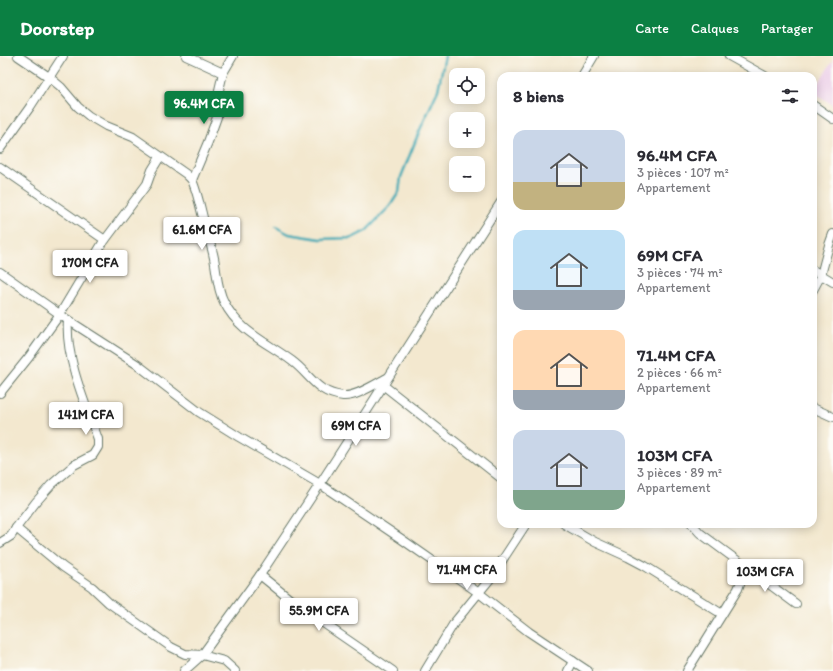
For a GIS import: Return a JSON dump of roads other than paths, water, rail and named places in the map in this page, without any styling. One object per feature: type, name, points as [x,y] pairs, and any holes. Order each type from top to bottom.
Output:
[{"type":"street","points":[[18,56],[61,87],[89,116],[106,126],[133,138],[186,174],[192,180],[214,257],[220,294],[231,314],[243,327],[256,338],[291,361],[314,384],[330,394],[345,396],[355,394],[389,377]]},
{"type":"street","points":[[0,149],[30,107],[63,56]]},
{"type":"street","points":[[186,56],[222,72]]},
{"type":"street","points":[[192,180],[217,118],[218,90],[222,72],[232,56]]},
{"type":"street","points":[[584,72],[594,56]]},
{"type":"street","points":[[729,56],[758,72]]},
{"type":"street","points":[[817,108],[833,119]]},
{"type":"street","points":[[0,393],[19,370],[60,314],[105,240],[147,184],[152,170],[160,157]]},
{"type":"street","points":[[0,167],[105,240]]},
{"type":"street","points":[[184,671],[202,655],[260,576],[497,208]]},
{"type":"street","points":[[817,282],[821,275],[833,234]]},
{"type":"street","points":[[0,272],[68,320],[138,365],[200,412],[239,437],[320,484],[400,538],[479,593],[529,632],[588,671]]},
{"type":"street","points":[[817,272],[833,282]]},
{"type":"street","points":[[0,543],[11,536],[36,502],[51,485],[74,465],[93,455],[98,447],[98,439],[73,365],[68,340],[68,320]]},
{"type":"street","points":[[383,385],[497,475]]},
{"type":"street","points":[[817,410],[833,417]]},
{"type":"street","points":[[16,528],[109,603],[171,647],[185,654],[202,655],[224,661],[235,671]]},
{"type":"street","points":[[425,671],[454,623],[479,593],[523,528]]},
{"type":"street","points":[[571,528],[595,542],[640,563],[722,614]]},
{"type":"street","points":[[696,528],[700,533],[796,604]]},
{"type":"street","points":[[687,671],[738,590],[746,567]]},
{"type":"street","points":[[260,576],[297,605],[393,671]]},
{"type":"street","points":[[568,671],[573,661]]},
{"type":"waterway","points":[[276,227],[289,234],[320,239],[352,238],[366,231],[390,206],[399,192],[401,177],[438,90],[445,56]]}]
